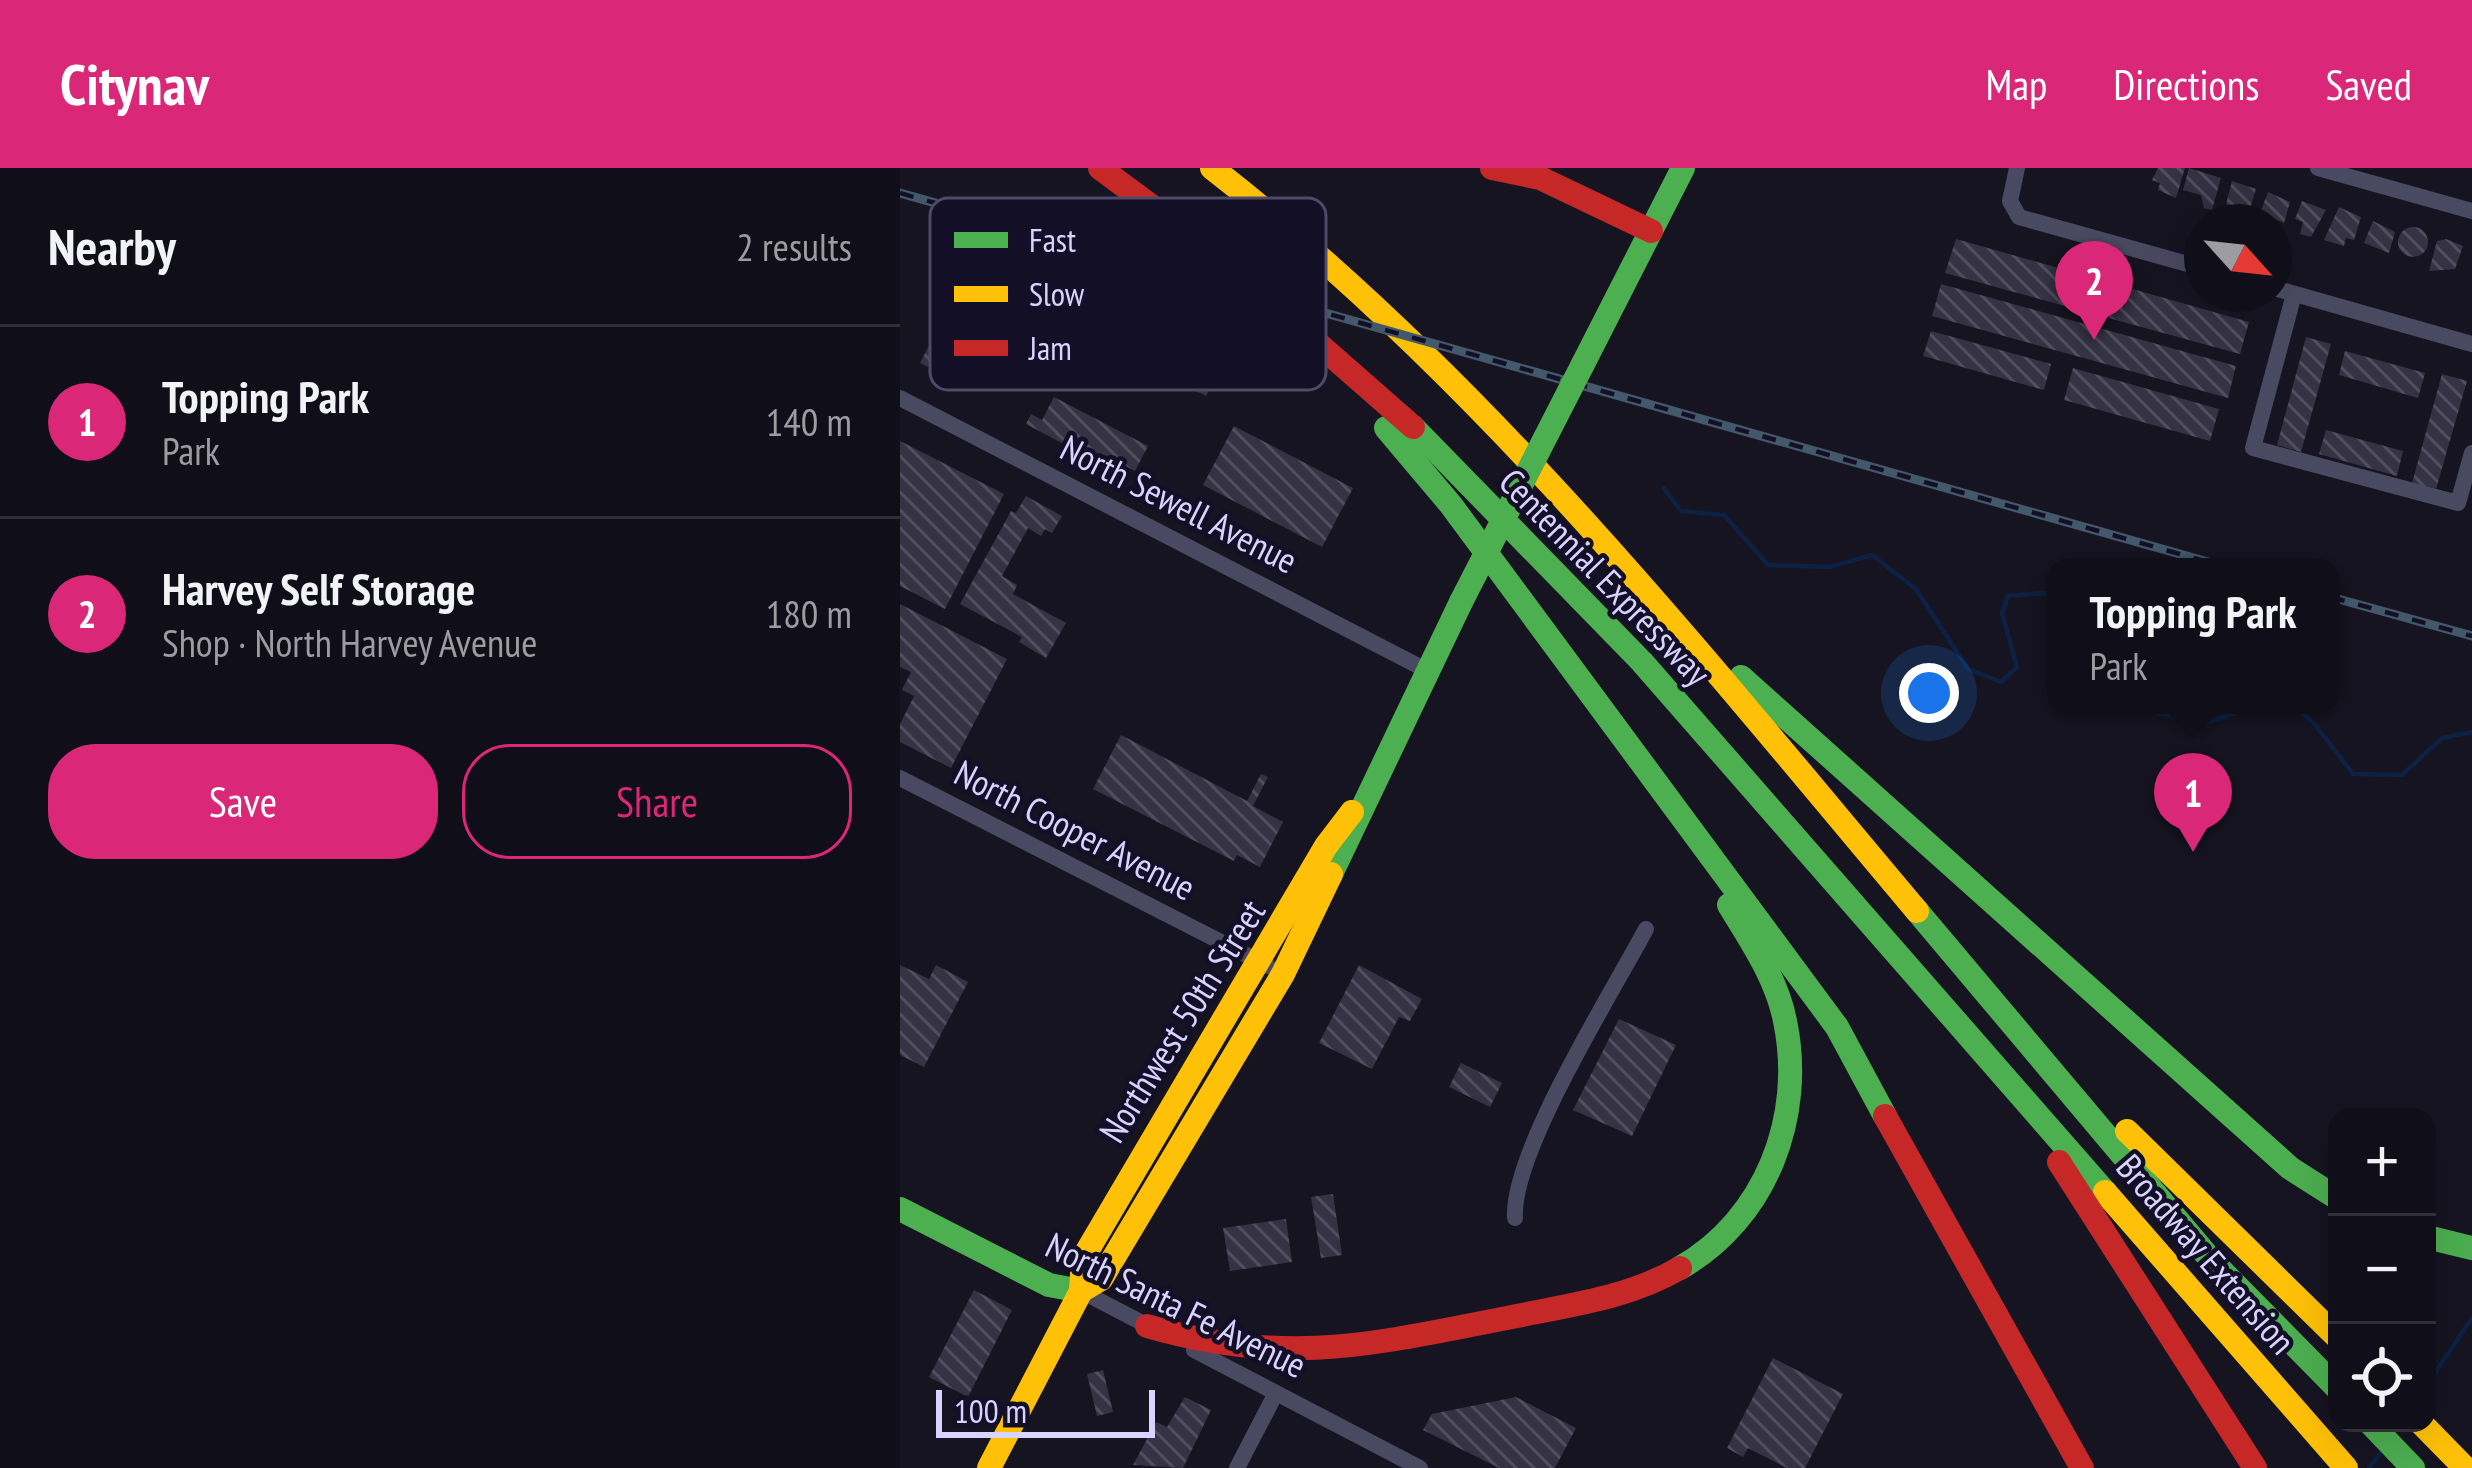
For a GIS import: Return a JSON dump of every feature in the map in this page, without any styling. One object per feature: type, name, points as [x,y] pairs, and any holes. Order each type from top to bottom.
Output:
[{"type":"main road","name":"Centennial Expressway","points":[[1100,168],[1138,198]]},
{"type":"main road","name":"Centennial Expressway","points":[[1212,168],[1249,198]]},
{"type":"main road","points":[[1492,168],[1540,178],[1651,232]]},
{"type":"main road","name":"Northwest 50th Street","points":[[989,1468],[1081,1292],[1101,1279],[1272,968],[1344,855],[1365,795],[1426,670],[1683,168]]},
{"type":"main road","name":"Centennial Expressway","points":[[1326,262],[1379,305],[1451,376],[2016,1022]]},
{"type":"main road","name":"Centennial Expressway","points":[[1326,348],[1388,402],[1642,662],[2011,1086]]},
{"type":"main road","points":[[1326,358],[1451,505],[1837,1027],[2017,1360],[2082,1468]]},
{"type":"main road","points":[[1642,589],[2290,1168],[2328,1192]]},
{"type":"main road","points":[[1147,1325],[1246,1353],[1306,1356],[1364,1347],[1646,1284],[1698,1258],[1747,1208],[1772,1168],[1787,1120],[1792,1068],[1784,1018],[1748,936],[1600,703]]},
{"type":"main road","points":[[2016,1022],[2328,1328]]},
{"type":"main road","name":"Broadway Extension","points":[[2016,1022],[2211,1260],[2328,1378]]},
{"type":"main road","points":[[2011,1086],[2255,1468]]},
{"type":"main road","name":"Broadway Extension","points":[[2011,1086],[2346,1468]]},
{"type":"main road","name":"North Santa Fe Avenue","points":[[900,1209],[1049,1285],[1081,1292]]},
{"type":"main road","points":[[2436,1239],[2472,1248]]},
{"type":"main road","points":[[2379,1432],[2414,1468]]},
{"type":"main road","points":[[2430,1432],[2464,1468]]},
{"type":"street","points":[[2017,168],[2011,190],[2012,210],[2019,217],[2184,263]]},
{"type":"street","points":[[2318,168],[2472,211]]},
{"type":"street","points":[[2472,344],[2294,294],[2253,448],[2458,503],[2472,453]]},
{"type":"street","name":"North Sewell Avenue","points":[[900,398],[1426,670]]},
{"type":"street","name":"North Cooper Avenue","points":[[900,778],[1272,968]]},
{"type":"street","points":[[1516,1218],[1514,1192],[1521,1176],[1646,928]]},
{"type":"street","name":"North Santa Fe Avenue","points":[[1081,1292],[1420,1468]]},
{"type":"street","points":[[1237,1468],[1276,1393]]},
{"type":"building","points":[[2158,168],[2185,168],[2176,198],[2158,190],[2160,183],[2152,180]]},
{"type":"building","points":[[2189,168],[2221,178],[2214,204],[2203,204],[2201,195],[2183,190]]},
{"type":"building","points":[[2232,181],[2256,189],[2251,204],[2226,204]]},
{"type":"building","points":[[2268,192],[2290,202],[2289,204],[2263,204]]},
{"type":"building","points":[[2302,201],[2326,210],[2311,237],[2300,234],[2303,222],[2295,219]]},
{"type":"building","points":[[2339,207],[2361,217],[2354,240],[2346,238],[2344,246],[2324,240]]},
{"type":"building","points":[[2373,221],[2395,232],[2389,253],[2364,243]]},
{"type":"building","points":[[2413,227],[2428,242],[2413,257],[2398,242]]},
{"type":"building","points":[[1956,239],[2184,304],[2184,312],[2214,312],[2249,322],[2240,354],[1945,273]]},
{"type":"building","points":[[2446,239],[2463,246],[2455,269],[2429,271],[2437,241]]},
{"type":"building","points":[[1941,284],[2236,366],[2228,398],[1932,316]]},
{"type":"building","points":[[1931,331],[2051,364],[2044,390],[1923,356]]},
{"type":"building","points":[[2306,337],[2331,344],[2301,452],[2277,445]]},
{"type":"building","points":[[930,343],[930,368],[920,363]]},
{"type":"building","points":[[2345,351],[2425,373],[2418,398],[2339,375]]},
{"type":"building","points":[[2073,368],[2219,409],[2210,441],[2064,400]]},
{"type":"building","points":[[2442,374],[2467,381],[2436,489],[2412,483]]},
{"type":"building","points":[[1054,397],[1148,446],[1135,471],[1111,459],[1107,467],[1083,454],[1087,448],[1075,441],[1071,448],[1026,424],[1031,414],[1042,420]]},
{"type":"building","points":[[1234,426],[1353,488],[1322,547],[1203,485]]},
{"type":"building","points":[[2326,430],[2403,451],[2397,476],[2319,454]]},
{"type":"building","points":[[900,441],[1004,494],[945,609],[900,586]]},
{"type":"building","points":[[1026,496],[1062,516],[1052,533],[1045,529],[1041,536],[1028,528],[1002,576],[1017,585],[1013,594],[1066,623],[1046,658],[1019,642],[1022,637],[960,604],[1011,511],[1016,513]]},
{"type":"building","points":[[900,604],[1007,659],[951,768],[900,742],[900,724],[914,696],[902,690],[911,672],[900,667]]},
{"type":"building","points":[[1121,735],[1247,801],[1261,774],[1268,777],[1253,806],[1283,822],[1260,867],[1237,855],[1234,861],[1093,789]]},
{"type":"building","points":[[900,965],[929,979],[936,965],[968,982],[924,1067],[900,1055]]},
{"type":"building","points":[[1359,965],[1422,999],[1410,1021],[1399,1017],[1372,1069],[1319,1043]]},
{"type":"building","points":[[1619,1019],[1676,1045],[1632,1136],[1573,1110]]},
{"type":"building","points":[[1461,1063],[1502,1083],[1490,1107],[1449,1087]]},
{"type":"building","points":[[1333,1194],[1342,1255],[1321,1258],[1311,1197]]},
{"type":"building","points":[[1286,1219],[1292,1262],[1230,1271],[1223,1228]]},
{"type":"building","points":[[974,1290],[1012,1310],[968,1397],[929,1377]]},
{"type":"building","points":[[1773,1358],[1843,1394],[1805,1468],[1787,1468],[1748,1448],[1743,1457],[1727,1448]]},
{"type":"building","points":[[1103,1370],[1113,1412],[1097,1416],[1087,1374]]},
{"type":"building","points":[[1185,1397],[1211,1410],[1183,1468],[1133,1465],[1156,1422],[1167,1427]]},
{"type":"building","points":[[1516,1397],[1576,1428],[1555,1468],[1499,1468],[1423,1430],[1432,1414]]},
{"type":"waterway","points":[[1664,488],[1681,511],[1724,515],[1768,565],[1830,567],[1872,555],[1916,589],[1968,669],[2001,682],[2017,667],[2002,613],[2008,596],[2046,594]]},
{"type":"waterway","points":[[2164,714],[2205,723],[2232,714]]},
{"type":"waterway","points":[[2302,714],[2353,774],[2402,775],[2442,738],[2472,732]]},
{"type":"waterway","points":[[2436,1372],[2472,1318]]},
{"type":"waterway","points":[[2369,1468],[2381,1452]]},
{"type":"railway","points":[[900,193],[930,201]]},
{"type":"railway","points":[[1326,313],[2194,558]]},
{"type":"railway","points":[[2340,599],[2472,636]]},
{"type":"traffic: fast","points":[[1583,364],[1683,168]]},
{"type":"traffic: fast","points":[[1461,602],[1583,364]]},
{"type":"traffic: fast","points":[[1413,427],[1642,662],[2105,1192]]},
{"type":"traffic: fast","points":[[1386,428],[1451,505],[1837,1027],[1885,1116]]},
{"type":"traffic: fast","points":[[1331,874],[1461,602]]},
{"type":"traffic: fast","points":[[1741,677],[2290,1168],[2328,1192]]},
{"type":"traffic: fast","points":[[1680,1268],[1736,1222],[1756,1194],[1772,1162],[1789,1093],[1790,1057],[1781,1005],[1729,905]]},
{"type":"traffic: fast","points":[[1917,911],[2211,1260],[2328,1379]]},
{"type":"traffic: fast","points":[[900,1209],[1049,1285],[1081,1291]]},
{"type":"traffic: fast","points":[[2436,1239],[2472,1248]]},
{"type":"traffic: fast","points":[[2379,1432],[2413,1468]]},
{"type":"traffic: slow","points":[[1212,168],[1249,198]]},
{"type":"traffic: slow","points":[[1326,263],[1496,426],[1584,520],[1917,911]]},
{"type":"traffic: slow","points":[[1081,1291],[1083,1258],[1326,846],[1352,812]]},
{"type":"traffic: slow","points":[[989,1468],[1081,1291],[1101,1279],[1283,974],[1331,874]]},
{"type":"traffic: slow","points":[[2127,1131],[2328,1328]]},
{"type":"traffic: slow","points":[[2105,1192],[2346,1468]]},
{"type":"traffic: slow","points":[[2430,1432],[2465,1468]]},
{"type":"traffic: jam","points":[[1100,168],[1140,198]]},
{"type":"traffic: jam","points":[[1492,168],[1540,178],[1651,231]]},
{"type":"traffic: jam","points":[[1326,351],[1413,427]]},
{"type":"traffic: jam","points":[[1885,1116],[2082,1468]]},
{"type":"traffic: jam","points":[[2059,1162],[2255,1468]]},
{"type":"traffic: jam","points":[[1147,1326],[1244,1346],[1373,1343],[1598,1299],[1640,1287],[1680,1268]]},
{"type":"place","name":"Harvey Self Storage","points":[[2094,340]]},
{"type":"place","name":"Topping Park","points":[[2193,852]]}]
